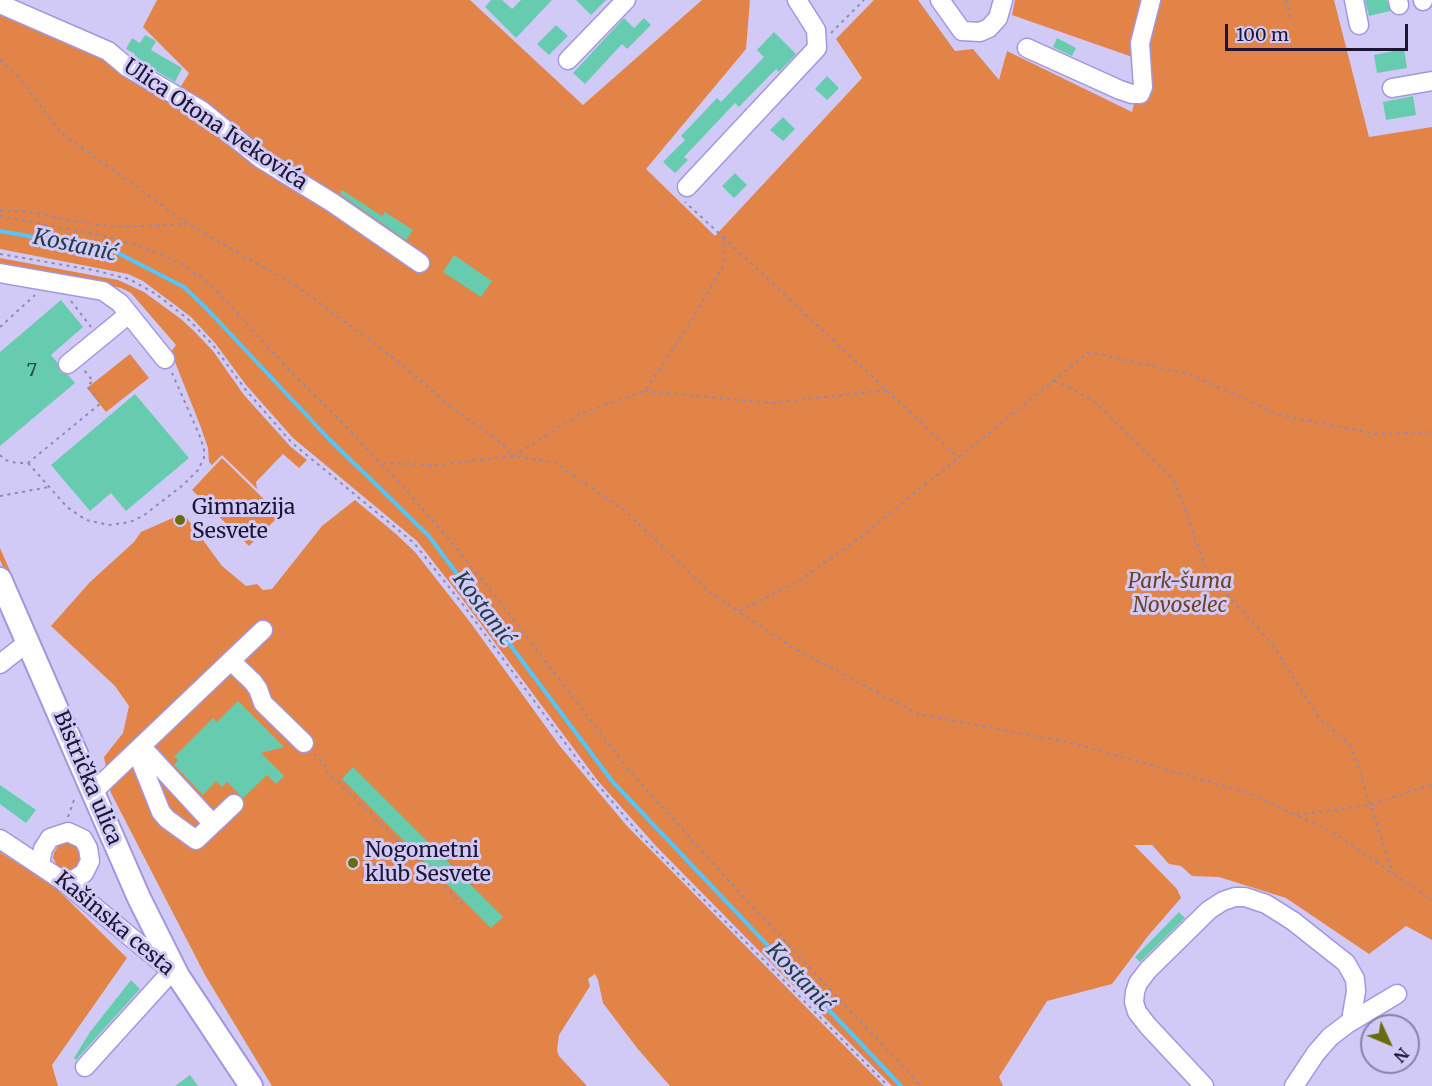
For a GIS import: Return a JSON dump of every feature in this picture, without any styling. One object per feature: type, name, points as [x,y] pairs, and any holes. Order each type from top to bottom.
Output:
[{"type":"main road","name":"Bistrička ulica","points":[[0,579],[28,642],[86,791],[175,974]]},
{"type":"main road","name":"Kašinska cesta","points":[[175,974],[251,1086]]},
{"type":"street","points":[[568,60],[626,0]]},
{"type":"street","points":[[687,187],[817,48],[816,30],[797,0]]},
{"type":"street","points":[[940,0],[962,31],[980,33],[989,28],[998,18],[1003,0]]},
{"type":"street","points":[[1027,48],[1120,90],[1140,94],[1143,87],[1140,43],[1151,0]]},
{"type":"street","points":[[1354,0],[1359,25]]},
{"type":"street","name":"Ulica Otona Ivekovića","points":[[0,4],[108,51],[127,67],[201,110],[260,158],[333,203],[420,263]]},
{"type":"street","points":[[1392,88],[1432,81]]},
{"type":"street","points":[[0,273],[103,291],[120,303],[165,359]]},
{"type":"street","points":[[71,361],[129,314]]},
{"type":"street","points":[[86,791],[140,750],[263,630]]},
{"type":"street","points":[[0,664],[28,642]]},
{"type":"street","points":[[231,661],[253,682],[263,703],[304,743]]},
{"type":"street","points":[[140,750],[154,772],[213,824]]},
{"type":"street","points":[[154,772],[167,819],[196,840],[234,804]]},
{"type":"street","points":[[40,864],[43,849],[50,838],[69,832],[83,839],[88,848],[90,861],[84,873],[75,879],[63,881]]},
{"type":"street","name":"Kašinska cesta","points":[[0,839],[63,881],[175,974]]},
{"type":"street","points":[[1204,1086],[1137,1012],[1134,1002],[1135,992],[1138,982],[1148,970],[1209,910],[1223,901],[1245,897],[1266,904],[1293,921],[1346,963],[1355,978],[1356,991],[1352,1015],[1354,1020]]},
{"type":"street","points":[[86,1067],[175,974]]},
{"type":"street","points":[[1294,1086],[1323,1045],[1354,1020],[1397,994]]},
{"type":"path","points":[[817,48],[864,0]]},
{"type":"path","points":[[1286,0],[1291,21]]},
{"type":"path","points":[[0,60],[23,82],[60,132],[188,224],[298,287],[395,359],[449,405],[503,444],[513,456]]},
{"type":"path","points":[[687,187],[685,203],[959,458]]},
{"type":"path","points":[[0,211],[23,211],[118,227],[188,224]]},
{"type":"path","points":[[0,216],[106,236],[150,250],[184,265],[210,284],[289,370],[381,463],[454,545],[628,769],[749,903],[921,1086]]},
{"type":"path","points":[[645,391],[690,323],[724,264],[723,237]]},
{"type":"path","points":[[0,254],[93,270],[129,279],[156,294],[188,319],[213,345],[245,389],[292,443],[414,543],[464,606],[583,767],[642,837],[888,1086]]},
{"type":"path","points":[[0,327],[37,293]]},
{"type":"path","points":[[68,298],[100,338]]},
{"type":"path","points":[[739,611],[799,581],[858,539],[1089,352],[1192,375],[1280,415],[1376,434],[1432,432]]},
{"type":"path","points":[[28,463],[66,507],[86,520],[109,525],[130,522],[143,516],[198,470],[204,458],[202,442],[165,359]]},
{"type":"path","points":[[0,456],[17,464],[28,463],[101,403],[87,386],[93,381],[71,361]]},
{"type":"path","points":[[1053,381],[1067,386],[1096,403],[1173,480],[1209,574],[1272,644],[1319,718],[1352,746],[1393,873]]},
{"type":"path","points":[[513,456],[582,413],[645,391],[772,403],[887,390]]},
{"type":"path","points":[[381,463],[438,465],[513,456],[554,462],[624,510],[707,590],[790,646],[918,714],[1072,743],[1246,792],[1332,831],[1432,900]]},
{"type":"path","points":[[0,496],[49,487]]},
{"type":"path","points":[[304,743],[324,763],[327,775],[337,781],[465,907]]},
{"type":"path","points":[[1298,815],[1371,805],[1432,784]]},
{"type":"path","points":[[60,834],[71,812],[86,791]]},
{"type":"green space","name":"Park-šuma Novoselec","points":[[157,0],[470,0],[583,105],[702,0],[750,0],[746,49],[646,169],[715,236],[862,78],[836,39],[874,0],[918,0],[955,51],[973,49],[999,80],[1007,51],[1132,112],[1144,61],[1012,15],[1015,0],[1334,0],[1369,137],[1432,127],[1432,940],[1406,926],[1369,954],[1286,898],[1219,877],[1192,876],[1181,866],[1169,864],[1152,845],[1134,845],[1177,889],[1181,898],[1148,936],[1112,984],[1047,1001],[999,1077],[1003,1086],[892,1086],[656,846],[598,781],[417,541],[293,438],[191,317],[143,281],[128,274],[0,249],[0,13],[97,48],[171,103],[189,73],[143,27]]},
{"type":"green space","points":[[0,258],[118,280],[144,292],[194,331],[213,351],[244,395],[290,446],[307,460],[299,468],[283,454],[256,482],[257,489],[222,455],[212,465],[209,462],[208,448],[200,425],[171,352],[176,345],[131,293],[107,285],[0,267]]},
{"type":"green space","points":[[130,354],[149,378],[106,412],[87,388]]},
{"type":"green space","points":[[222,458],[280,515],[249,546],[192,490]]},
{"type":"green space","name":"Nogometni klub Sesvete","points":[[355,500],[415,552],[470,622],[559,745],[627,826],[884,1086],[670,1086],[637,1048],[603,1003],[595,974],[588,979],[590,986],[559,1035],[557,1050],[559,1056],[587,1086],[272,1086],[205,975],[111,793],[104,757],[123,733],[129,706],[115,686],[51,626],[90,582],[134,542],[141,532],[175,517],[186,517],[222,566],[246,586],[257,584],[263,590],[272,589],[322,526]]},
{"type":"green space","points":[[0,548],[79,728],[93,762],[90,766],[0,560]]},
{"type":"green space","points":[[68,840],[82,847],[80,866],[72,871],[58,867],[53,858],[59,844]]},
{"type":"green space","points":[[0,852],[58,890],[127,958],[52,1065],[58,1086],[0,1086]]},
{"type":"building","points":[[491,0],[502,0],[512,9],[521,0],[552,0],[516,38],[485,7]]},
{"type":"building","points":[[576,0],[606,0],[591,15]]},
{"type":"building","points":[[1365,0],[1387,0],[1390,11],[1369,16]]},
{"type":"building","points":[[624,18],[634,28],[644,18],[651,25],[627,49],[622,44],[585,84],[573,73]]},
{"type":"building","points":[[556,25],[568,36],[549,55],[537,44]]},
{"type":"building","points":[[774,32],[796,54],[779,72],[776,69],[739,107],[735,103],[684,157],[688,160],[675,173],[663,162],[685,140],[681,136],[717,98],[721,102],[764,57],[757,50]]},
{"type":"building","points":[[145,35],[156,41],[151,50],[182,68],[175,82],[134,58],[135,54],[126,49],[132,38],[140,43]]},
{"type":"building","points":[[1057,38],[1076,48],[1072,56],[1053,47]]},
{"type":"building","points":[[1404,49],[1407,68],[1377,73],[1374,55]]},
{"type":"building","points":[[827,76],[839,88],[827,100],[815,89]]},
{"type":"building","points":[[1413,96],[1416,115],[1386,120],[1383,102]]},
{"type":"building","points":[[783,117],[795,129],[783,141],[770,130]]},
{"type":"building","points":[[735,173],[747,185],[734,198],[722,186]]},
{"type":"building","points":[[342,190],[382,216],[385,212],[413,230],[406,240],[340,194]]},
{"type":"building","points":[[454,255],[492,281],[481,297],[443,272]]},
{"type":"building","points":[[61,300],[83,327],[51,355],[57,362],[60,372],[68,375],[75,383],[0,446],[0,352]]},
{"type":"building","points":[[135,394],[189,458],[126,511],[111,493],[90,511],[51,465]]},
{"type":"building","points":[[238,701],[284,747],[261,753],[284,776],[276,784],[267,775],[243,798],[227,782],[222,787],[216,781],[203,795],[174,765],[178,760],[174,757],[213,718],[217,722]]},
{"type":"building","points":[[353,767],[503,917],[491,928],[342,779]]},
{"type":"building","points":[[0,785],[36,810],[26,823],[0,804]]},
{"type":"building","points":[[1179,912],[1185,918],[1140,962],[1135,957]]},
{"type":"building","points":[[131,980],[140,989],[76,1060],[74,1058],[90,1032]]},
{"type":"building","points":[[190,1075],[198,1086],[175,1086]]},
{"type":"waterway","name":"Kostanić","points":[[0,231],[116,252],[184,287],[328,438],[428,535],[612,781],[901,1086]]},
{"type":"place","name":"Gimnazija Sesvete","points":[[180,520]]},
{"type":"place","name":"Nogometni klub Sesvete","points":[[353,863]]}]
